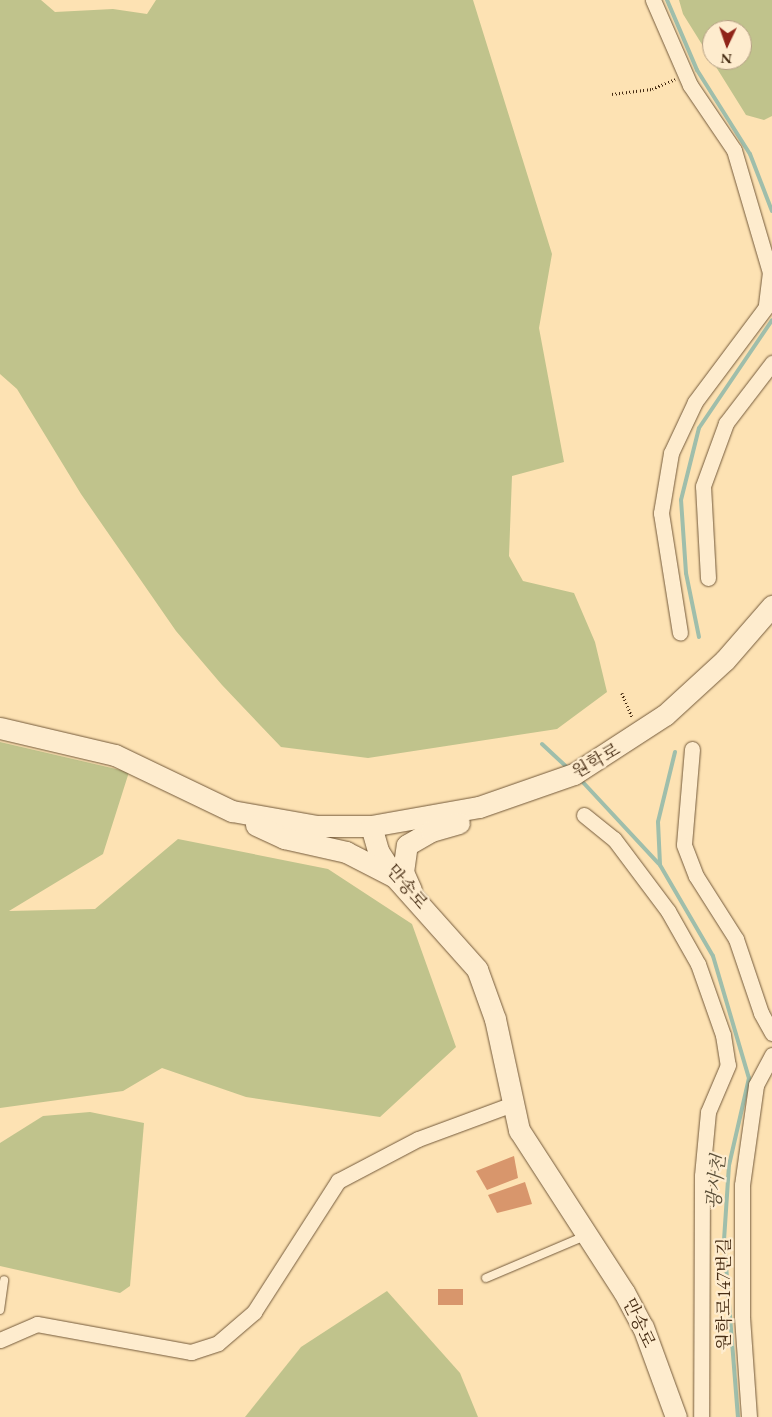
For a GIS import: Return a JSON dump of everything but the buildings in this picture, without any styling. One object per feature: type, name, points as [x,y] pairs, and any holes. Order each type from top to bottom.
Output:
[{"type":"street","points":[[653,0],[685,74],[734,150],[771,272],[766,307],[695,402],[671,452],[660,513],[680,633]]},
{"type":"street","points":[[708,578],[703,486],[726,423],[772,363]]},
{"type":"street","name":"원학로","points":[[371,826],[479,807],[547,786],[605,757],[640,734],[725,660],[772,606]]},
{"type":"street","points":[[0,728],[115,755],[232,811],[276,835],[346,852],[394,876]]},
{"type":"street","points":[[692,749],[684,845],[696,876],[736,939],[761,1013],[772,1033]]},
{"type":"street","points":[[414,897],[403,872],[407,845],[430,830],[482,817],[523,793]]},
{"type":"street","points":[[232,811],[316,826],[371,826]]},
{"type":"street","points":[[584,815],[614,839],[668,911],[698,964],[723,1035],[728,1065],[708,1112],[702,1176],[701,1417]]},
{"type":"street","name":"만송로","points":[[371,826],[378,851],[394,876],[476,969],[495,1019],[510,1105],[526,1145],[590,1234],[643,1327],[676,1417]]},
{"type":"street","name":"원학로147번길","points":[[749,1417],[742,1316],[742,1184],[756,1086],[772,1055]]},
{"type":"street","points":[[0,1340],[37,1324],[191,1352],[218,1343],[254,1312],[338,1181],[418,1139],[510,1105]]},
{"type":"lane","points":[[486,1278],[590,1234]]},
{"type":"lane","points":[[0,1310],[4,1280]]},
{"type":"path","points":[[612,94],[652,89],[685,74]]},
{"type":"path","points":[[622,693],[640,734]]},
{"type":"green space","points":[[0,0],[41,0],[55,12],[113,9],[147,14],[156,0],[473,0],[552,254],[539,328],[564,462],[512,476],[509,556],[523,581],[574,593],[595,642],[607,692],[557,729],[368,758],[281,747],[222,685],[176,631],[81,494],[17,389],[0,374]]},
{"type":"green space","points":[[679,0],[772,0],[772,116],[764,120],[746,115],[718,70],[752,70],[752,20],[702,20],[702,44],[683,14]]},
{"type":"green space","points":[[0,742],[129,772],[103,854],[9,911],[95,909],[178,839],[328,869],[412,924],[456,1047],[380,1117],[246,1097],[162,1068],[123,1091],[0,1108]]},
{"type":"green space","points":[[90,1112],[144,1123],[130,1286],[120,1293],[0,1266],[0,1143],[43,1116]]},
{"type":"green space","points":[[387,1291],[460,1373],[478,1417],[245,1417],[301,1347]]},
{"type":"waterway","points":[[667,0],[697,70],[750,154],[772,211]]},
{"type":"waterway","points":[[699,637],[686,573],[681,500],[699,428],[772,320]]},
{"type":"waterway","points":[[542,744],[568,768]]},
{"type":"waterway","name":"광사천","points":[[675,752],[658,822],[660,865],[713,956],[749,1078],[729,1165],[724,1240],[738,1417]]},
{"type":"waterway","points":[[579,778],[659,864]]}]
